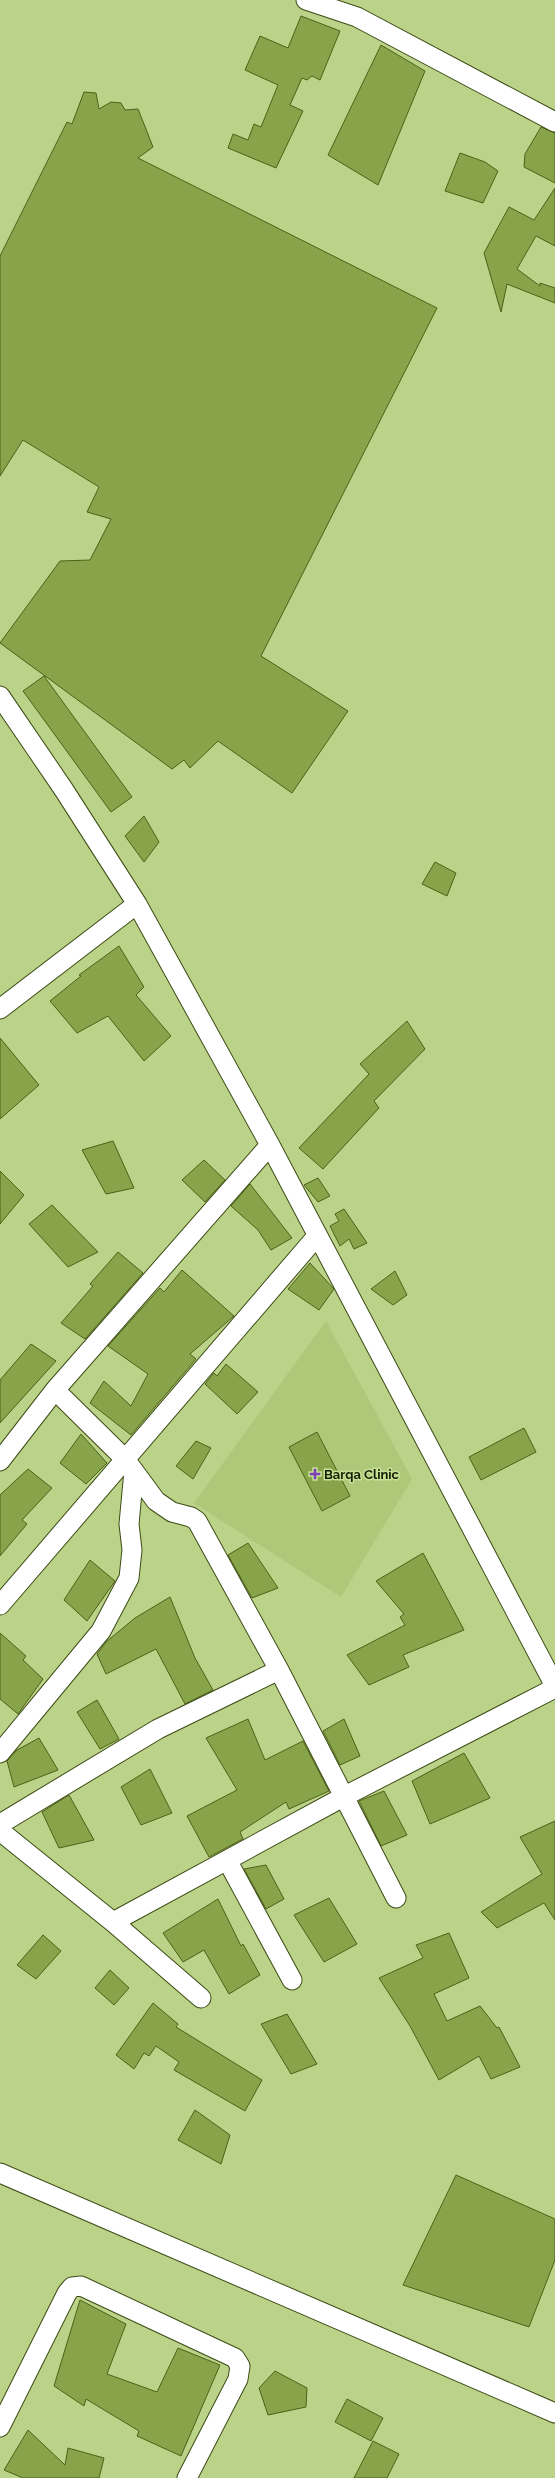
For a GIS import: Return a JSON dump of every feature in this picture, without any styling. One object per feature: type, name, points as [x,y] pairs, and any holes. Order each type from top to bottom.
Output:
[{"type":"street","points":[[306,0],[357,17],[555,122]]},
{"type":"street","points":[[0,696],[64,790],[137,904],[270,1145],[555,1687],[345,1796],[113,1922]]},
{"type":"street","points":[[0,1009],[137,904]]},
{"type":"street","points":[[0,1461],[56,1390],[270,1145]]},
{"type":"street","points":[[0,1605],[129,1465],[317,1236]]},
{"type":"street","points":[[56,1390],[129,1465],[160,1505],[197,1521],[279,1670],[396,1898]]},
{"type":"street","points":[[0,1753],[101,1631],[129,1578],[132,1550],[129,1524],[129,1465]]},
{"type":"street","points":[[0,1824],[158,1729],[279,1670]]},
{"type":"street","points":[[0,1831],[113,1922],[201,1998]]},
{"type":"street","points":[[227,1860],[292,1980]]},
{"type":"street","points":[[0,2173],[555,2413]]},
{"type":"street","points":[[0,2427],[67,2293],[72,2288],[82,2286],[235,2358],[240,2366],[238,2379],[187,2478]]},
{"type":"shaded area","points":[[326,1321],[412,1479],[341,1597],[194,1503]]},
{"type":"building","points":[[301,16],[340,31],[320,80],[312,76],[307,80],[302,78],[290,105],[303,111],[276,168],[228,148],[233,134],[248,140],[254,124],[261,127],[278,85],[245,70],[260,36],[288,48]]},
{"type":"building","points":[[381,45],[425,71],[378,185],[328,155]]},
{"type":"building","points":[[84,92],[96,93],[99,109],[111,102],[121,103],[125,110],[138,109],[153,147],[138,158],[437,308],[261,656],[348,711],[292,793],[218,741],[190,768],[184,760],[172,769],[0,643],[60,561],[90,560],[111,519],[87,512],[99,487],[23,440],[0,476],[0,256],[67,122],[72,124]]},
{"type":"building","points":[[541,127],[555,133],[555,183],[524,167],[525,154]]},
{"type":"building","points":[[460,153],[485,162],[498,171],[483,203],[445,191]]},
{"type":"building","points":[[555,188],[555,246],[536,236],[517,269],[540,286],[540,283],[555,288],[555,303],[507,284],[501,312],[484,253],[509,207],[534,220]]},
{"type":"building","points":[[44,676],[132,797],[111,812],[23,691]]},
{"type":"building","points":[[144,816],[159,842],[144,862],[125,836]]},
{"type":"building","points":[[435,862],[456,873],[447,896],[422,884]]},
{"type":"building","points":[[119,946],[144,987],[136,995],[171,1036],[144,1061],[108,1016],[77,1033],[50,1001],[81,976],[79,975]]},
{"type":"building","points":[[407,1021],[425,1049],[374,1101],[379,1108],[323,1169],[299,1148],[369,1074],[360,1064]]},
{"type":"building","points":[[0,1038],[39,1085],[0,1119]]},
{"type":"building","points":[[113,1141],[134,1188],[106,1194],[82,1150]]},
{"type":"building","points":[[204,1160],[225,1180],[205,1202],[182,1180]]},
{"type":"building","points":[[0,1171],[24,1195],[0,1224]]},
{"type":"building","points":[[318,1178],[330,1196],[318,1202],[304,1185]]},
{"type":"building","points":[[250,1184],[292,1238],[271,1250],[258,1230],[231,1206]]},
{"type":"building","points":[[52,1205],[98,1252],[68,1267],[29,1224]]},
{"type":"building","points":[[344,1209],[367,1243],[354,1249],[349,1239],[340,1246],[330,1226],[339,1221],[335,1214]]},
{"type":"building","points":[[118,1252],[143,1273],[85,1339],[61,1323],[93,1286],[90,1284]]},
{"type":"building","points":[[310,1263],[334,1289],[319,1310],[288,1289]]},
{"type":"building","points":[[182,1270],[234,1316],[190,1354],[196,1359],[131,1435],[90,1403],[104,1381],[131,1406],[148,1374],[108,1346],[160,1288],[164,1292]]},
{"type":"building","points":[[395,1271],[407,1295],[393,1305],[371,1289]]},
{"type":"building","points":[[31,1344],[56,1361],[0,1423],[0,1380]]},
{"type":"building","points":[[226,1364],[258,1392],[237,1414],[205,1384],[214,1373],[217,1376]]},
{"type":"building","points":[[524,1428],[536,1452],[481,1480],[469,1457]]},
{"type":"building","points":[[317,1432],[350,1496],[322,1511],[289,1447]]},
{"type":"building","points":[[81,1434],[107,1463],[86,1484],[60,1463]]},
{"type":"building","points":[[196,1441],[211,1448],[193,1479],[176,1466]]},
{"type":"building","points":[[28,1469],[52,1488],[22,1520],[27,1524],[0,1556],[0,1495]]},
{"type":"building","points":[[248,1543],[278,1588],[252,1598],[228,1555]]},
{"type":"building","points":[[423,1553],[464,1630],[403,1655],[409,1667],[369,1685],[347,1655],[405,1625],[400,1617],[404,1614],[376,1581]]},
{"type":"building","points":[[90,1560],[115,1581],[87,1621],[64,1600]]},
{"type":"building","points":[[170,1597],[195,1658],[213,1690],[185,1704],[156,1649],[106,1674],[97,1654],[106,1642],[135,1618]]},
{"type":"building","points":[[0,1633],[26,1656],[23,1660],[43,1679],[18,1714],[0,1699]]},
{"type":"building","points":[[97,1700],[119,1739],[100,1749],[77,1712]]},
{"type":"building","points":[[248,1719],[265,1760],[303,1741],[329,1791],[289,1809],[286,1802],[240,1832],[243,1839],[209,1857],[187,1816],[237,1790],[206,1738]]},
{"type":"building","points":[[344,1719],[360,1756],[340,1765],[323,1731]]},
{"type":"building","points":[[39,1738],[58,1770],[14,1787],[7,1761],[17,1750]]},
{"type":"building","points":[[464,1753],[490,1798],[430,1824],[412,1781]]},
{"type":"building","points":[[150,1769],[172,1813],[141,1825],[121,1787]]},
{"type":"building","points":[[384,1791],[407,1835],[381,1846],[359,1801]]},
{"type":"building","points":[[69,1795],[94,1840],[59,1848],[42,1812]]},
{"type":"building","points":[[555,1821],[555,1920],[544,1903],[497,1928],[481,1912],[542,1874],[520,1837]]},
{"type":"building","points":[[266,1865],[284,1899],[266,1909],[244,1869]]},
{"type":"building","points":[[329,1898],[357,1944],[324,1962],[294,1915]]},
{"type":"building","points":[[218,1899],[241,1946],[243,1944],[260,1975],[229,1994],[204,1950],[183,1962],[163,1933]]},
{"type":"building","points":[[449,1933],[469,1978],[434,1994],[447,2021],[480,2006],[497,2028],[499,2027],[520,2067],[491,2079],[479,2056],[439,2080],[410,2026],[379,1978],[423,1958],[416,1945]]},
{"type":"building","points":[[43,1935],[61,1951],[36,1979],[17,1965]]},
{"type":"building","points":[[110,1970],[129,1988],[114,2005],[95,1988]]},
{"type":"building","points":[[153,2003],[178,2024],[176,2027],[262,2080],[245,2111],[174,2070],[179,2062],[156,2046],[149,2056],[144,2053],[134,2069],[116,2055]]},
{"type":"building","points":[[287,2014],[317,2064],[291,2074],[261,2024]]},
{"type":"building","points":[[195,2110],[230,2135],[221,2164],[178,2140]]},
{"type":"building","points":[[456,2175],[555,2219],[555,2260],[529,2327],[403,2285]]},
{"type":"building","points":[[80,2300],[126,2324],[107,2374],[157,2392],[178,2348],[220,2365],[181,2456],[137,2436],[139,2431],[86,2399],[84,2406],[54,2386]]},
{"type":"building","points":[[275,2371],[307,2388],[306,2407],[268,2415],[259,2388]]},
{"type":"building","points":[[347,2399],[383,2418],[371,2441],[335,2422]]},
{"type":"building","points":[[28,2430],[65,2465],[68,2448],[104,2458],[99,2478],[23,2478],[4,2470]]},
{"type":"building","points":[[373,2441],[399,2454],[387,2478],[354,2478]]},
{"type":"place","name":"Barqa Clinic","points":[[315,1474]]}]
